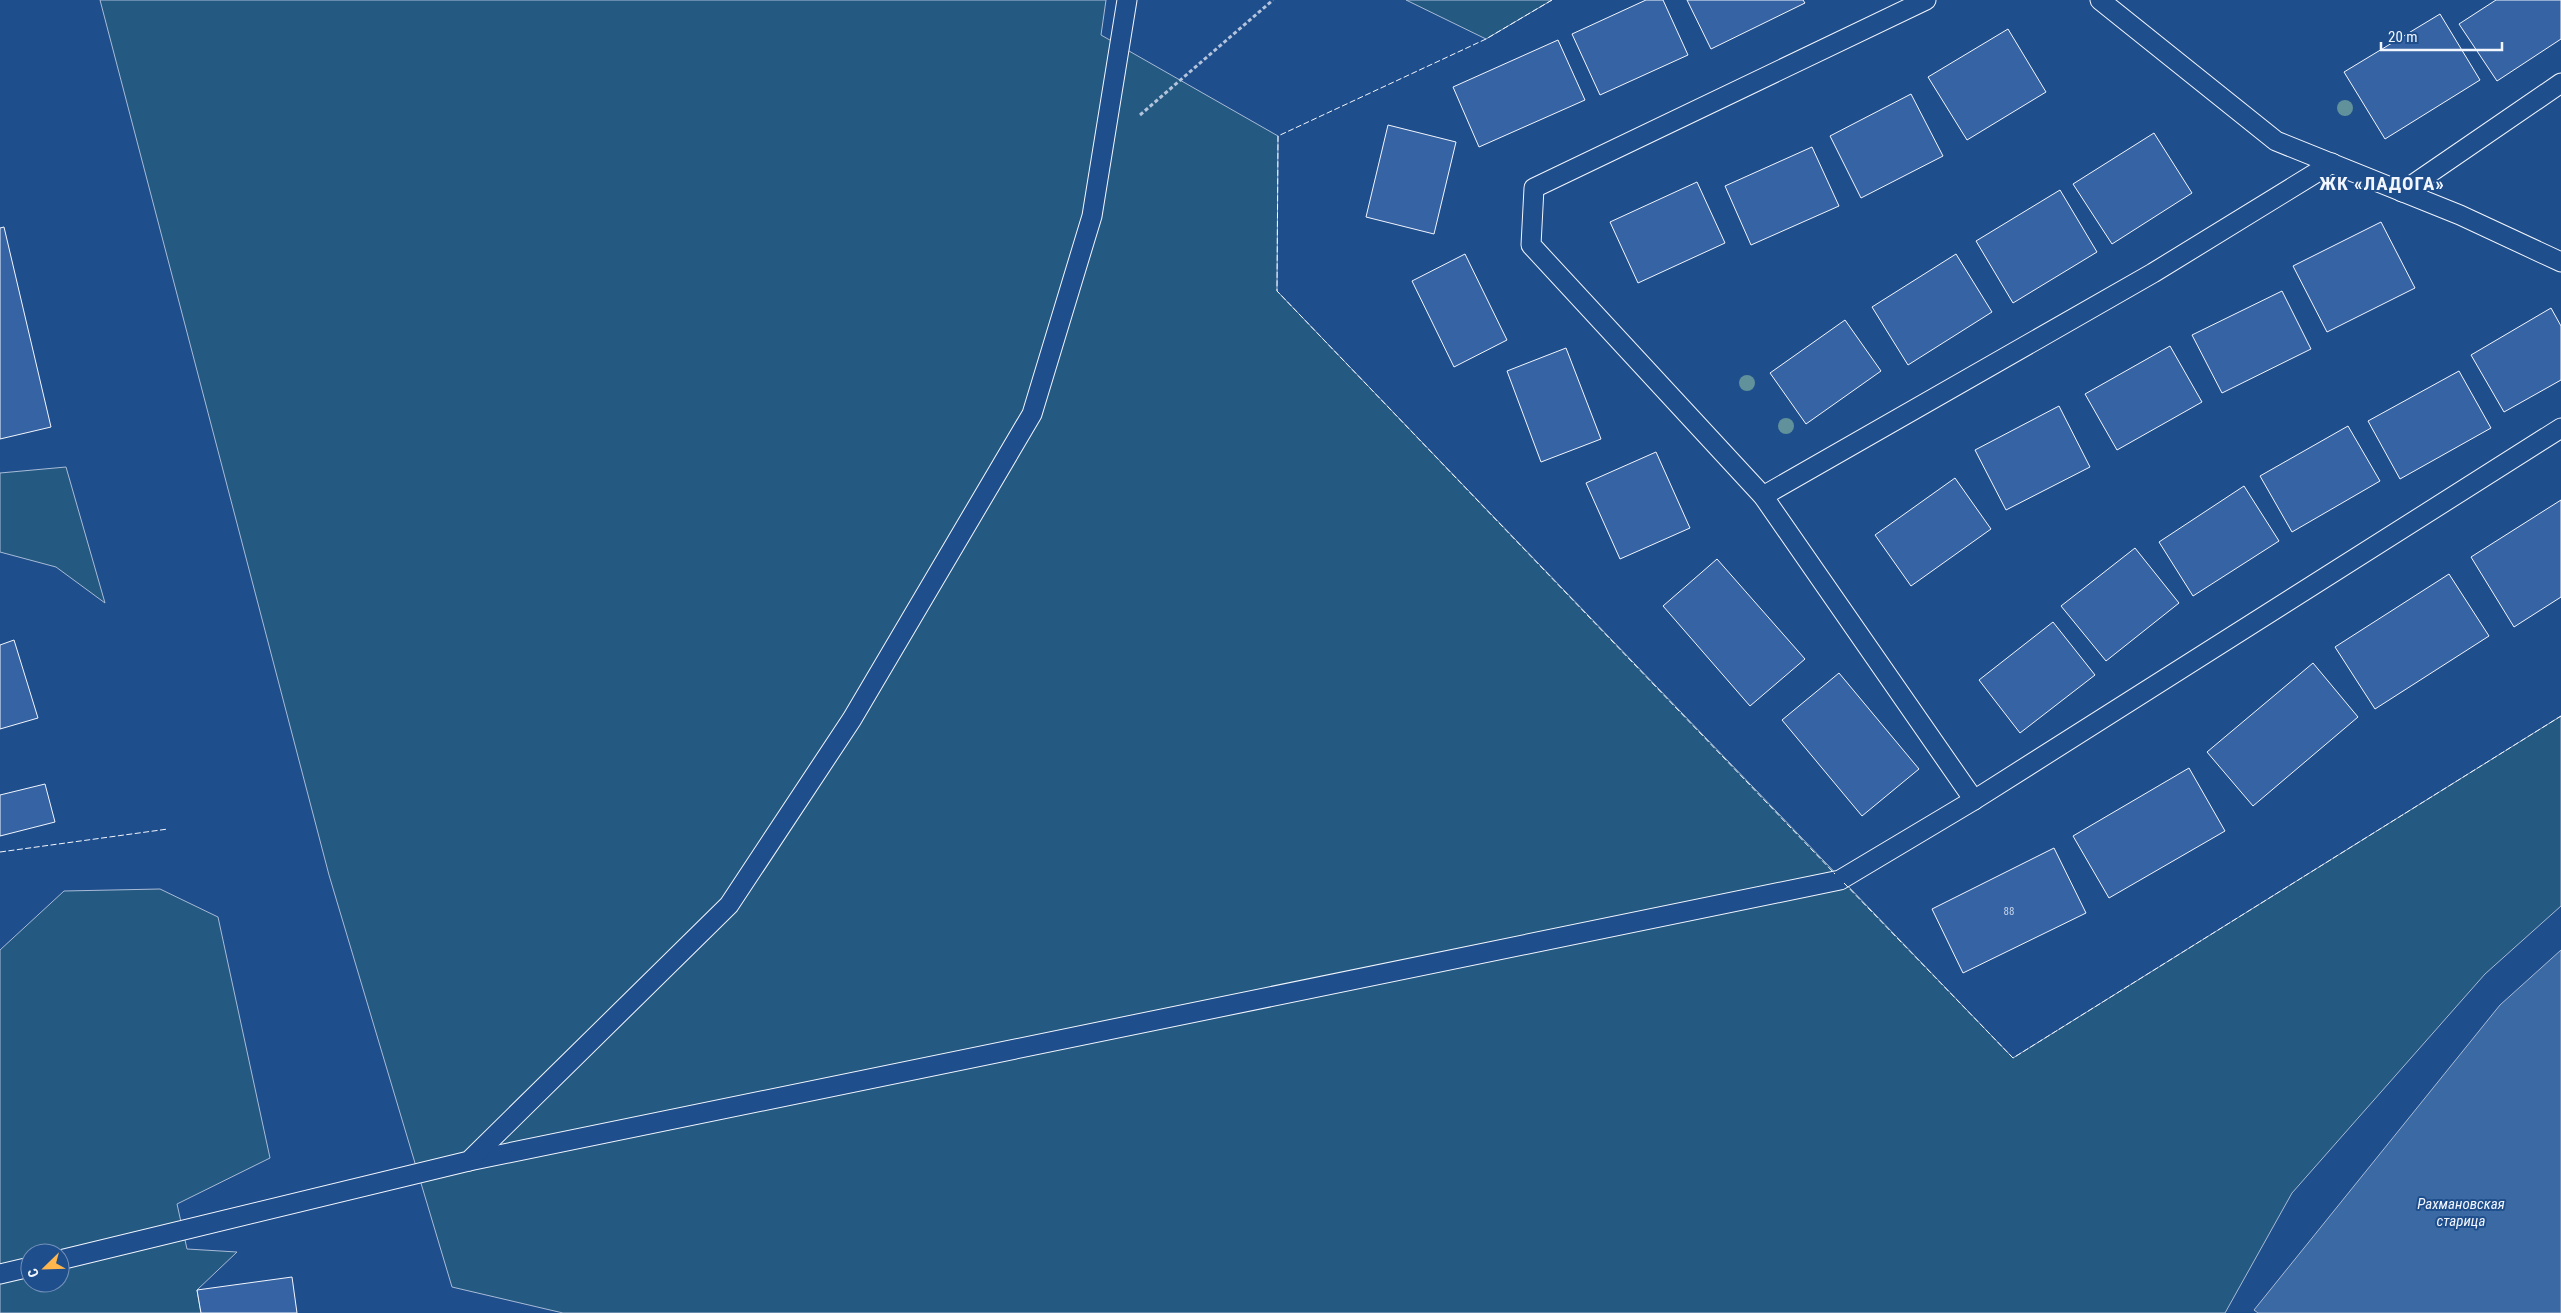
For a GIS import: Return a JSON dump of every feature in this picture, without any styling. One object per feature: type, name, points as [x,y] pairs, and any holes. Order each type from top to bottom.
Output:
[{"type":"lane","points":[[469,1161],[729,905],[852,719],[1032,414],[1092,216],[1127,0]]},
{"type":"lane","points":[[1926,0],[1534,188],[1531,245],[1763,496],[1974,800]]},
{"type":"lane","points":[[2100,0],[2276,141],[2460,214],[2561,262]]},
{"type":"lane","points":[[2402,192],[2561,83]]},
{"type":"lane","points":[[1763,496],[2153,273],[2332,164]]},
{"type":"lane","points":[[70,1258],[469,1161],[1840,880],[1974,800],[2561,428]]},
{"type":"lane","points":[[0,1274],[20,1269]]},
{"type":"path","points":[[1103,146],[1273,0]]},
{"type":"shaded area","points":[[100,0],[1106,0],[1101,35],[1278,136],[1277,291],[2013,1058],[2561,716],[2561,906],[2485,974],[2292,1193],[2225,1313],[563,1313],[452,1287],[329,875]]},
{"type":"shaded area","points":[[1406,0],[1552,0],[1486,39]]},
{"type":"shaded area","points":[[66,467],[105,603],[56,567],[0,552],[0,473]]},
{"type":"shaded area","points":[[160,889],[218,917],[270,1158],[177,1204],[187,1249],[237,1252],[197,1290],[201,1313],[0,1313],[0,950],[64,891]]},
{"type":"water","name":"Рахмановская старица","points":[[2561,950],[2561,1313],[2258,1313],[2254,1310],[2500,1005]]},
{"type":"building","points":[[1646,0],[1663,0],[1688,55],[1600,95],[1572,34]]},
{"type":"building","points":[[1687,0],[1803,0],[1805,3],[1711,49]]},
{"type":"building","points":[[2496,0],[2561,0],[2561,39],[2497,81],[2459,24]]},
{"type":"building","points":[[2440,14],[2480,80],[2385,139],[2344,72]]},
{"type":"building","points":[[2008,29],[2046,92],[1967,140],[1928,77]]},
{"type":"building","points":[[1558,40],[1585,100],[1479,147],[1453,87]]},
{"type":"building","points":[[1911,94],[1943,156],[1861,198],[1830,136]]},
{"type":"building","points":[[1388,125],[1456,142],[1434,234],[1366,217]]},
{"type":"building","points":[[2154,133],[2192,193],[2112,244],[2073,184]]},
{"type":"building","points":[[1812,147],[1839,206],[1751,245],[1725,186]]},
{"type":"building","points":[[1697,182],[1725,243],[1638,283],[1610,222]]},
{"type":"building","points":[[2060,190],[2097,252],[2013,303],[1976,241]]},
{"type":"building","points":[[2381,222],[2415,288],[2327,332],[2293,266]]},
{"type":"building","points":[[4,227],[51,427],[0,439],[0,228]]},
{"type":"building","points":[[1465,254],[1507,340],[1454,367],[1412,281]]},
{"type":"building","points":[[1956,254],[1992,312],[1908,365],[1872,307]]},
{"type":"building","points":[[2282,291],[2311,349],[2222,393],[2192,335]]},
{"type":"building","points":[[2551,308],[2561,326],[2561,380],[2504,412],[2471,355]]},
{"type":"building","points":[[1845,320],[1881,371],[1806,424],[1770,373]]},
{"type":"building","points":[[2170,346],[2202,402],[2117,450],[2085,394]]},
{"type":"building","points":[[1566,348],[1601,439],[1541,462],[1507,371]]},
{"type":"building","points":[[2459,371],[2491,428],[2400,479],[2368,421]]},
{"type":"building","points":[[2059,406],[2090,467],[2006,510],[1975,450]]},
{"type":"building","points":[[2348,426],[2380,481],[2292,532],[2260,476]]},
{"type":"building","points":[[1656,452],[1690,528],[1620,559],[1586,483]]},
{"type":"building","points":[[1955,478],[1991,529],[1911,586],[1875,535]]},
{"type":"building","points":[[2244,486],[2279,541],[2193,596],[2159,542]]},
{"type":"building","points":[[2561,500],[2561,597],[2514,627],[2471,557]]},
{"type":"building","points":[[2135,548],[2179,603],[2106,661],[2061,606]]},
{"type":"building","points":[[1717,559],[1805,659],[1750,706],[1663,606]]},
{"type":"building","points":[[2449,574],[2489,636],[2375,709],[2335,647]]},
{"type":"building","points":[[2053,622],[2095,675],[2020,733],[1979,680]]},
{"type":"building","points":[[14,640],[38,718],[0,729],[0,645]]},
{"type":"building","points":[[2313,663],[2358,717],[2253,806],[2207,752]]},
{"type":"building","points":[[1839,673],[1919,769],[1862,816],[1782,720]]},
{"type":"building","points":[[2189,768],[2225,831],[2109,898],[2073,836]]},
{"type":"building","points":[[45,784],[55,822],[0,836],[0,795]]},
{"type":"building","points":[[2054,848],[2086,913],[1963,973],[1932,909]]},
{"type":"building","points":[[292,1277],[297,1313],[201,1313],[197,1290]]},
{"type":"fence","points":[[1552,0],[1486,39],[1278,136],[1277,291],[1835,874]]},
{"type":"fence","points":[[1844,883],[2013,1058],[2561,716]]},
{"type":"fence","points":[[0,852],[168,829]]},
{"type":"district","name":"ЖК «ЛАДОГА»","points":[[2382,183]]}]
